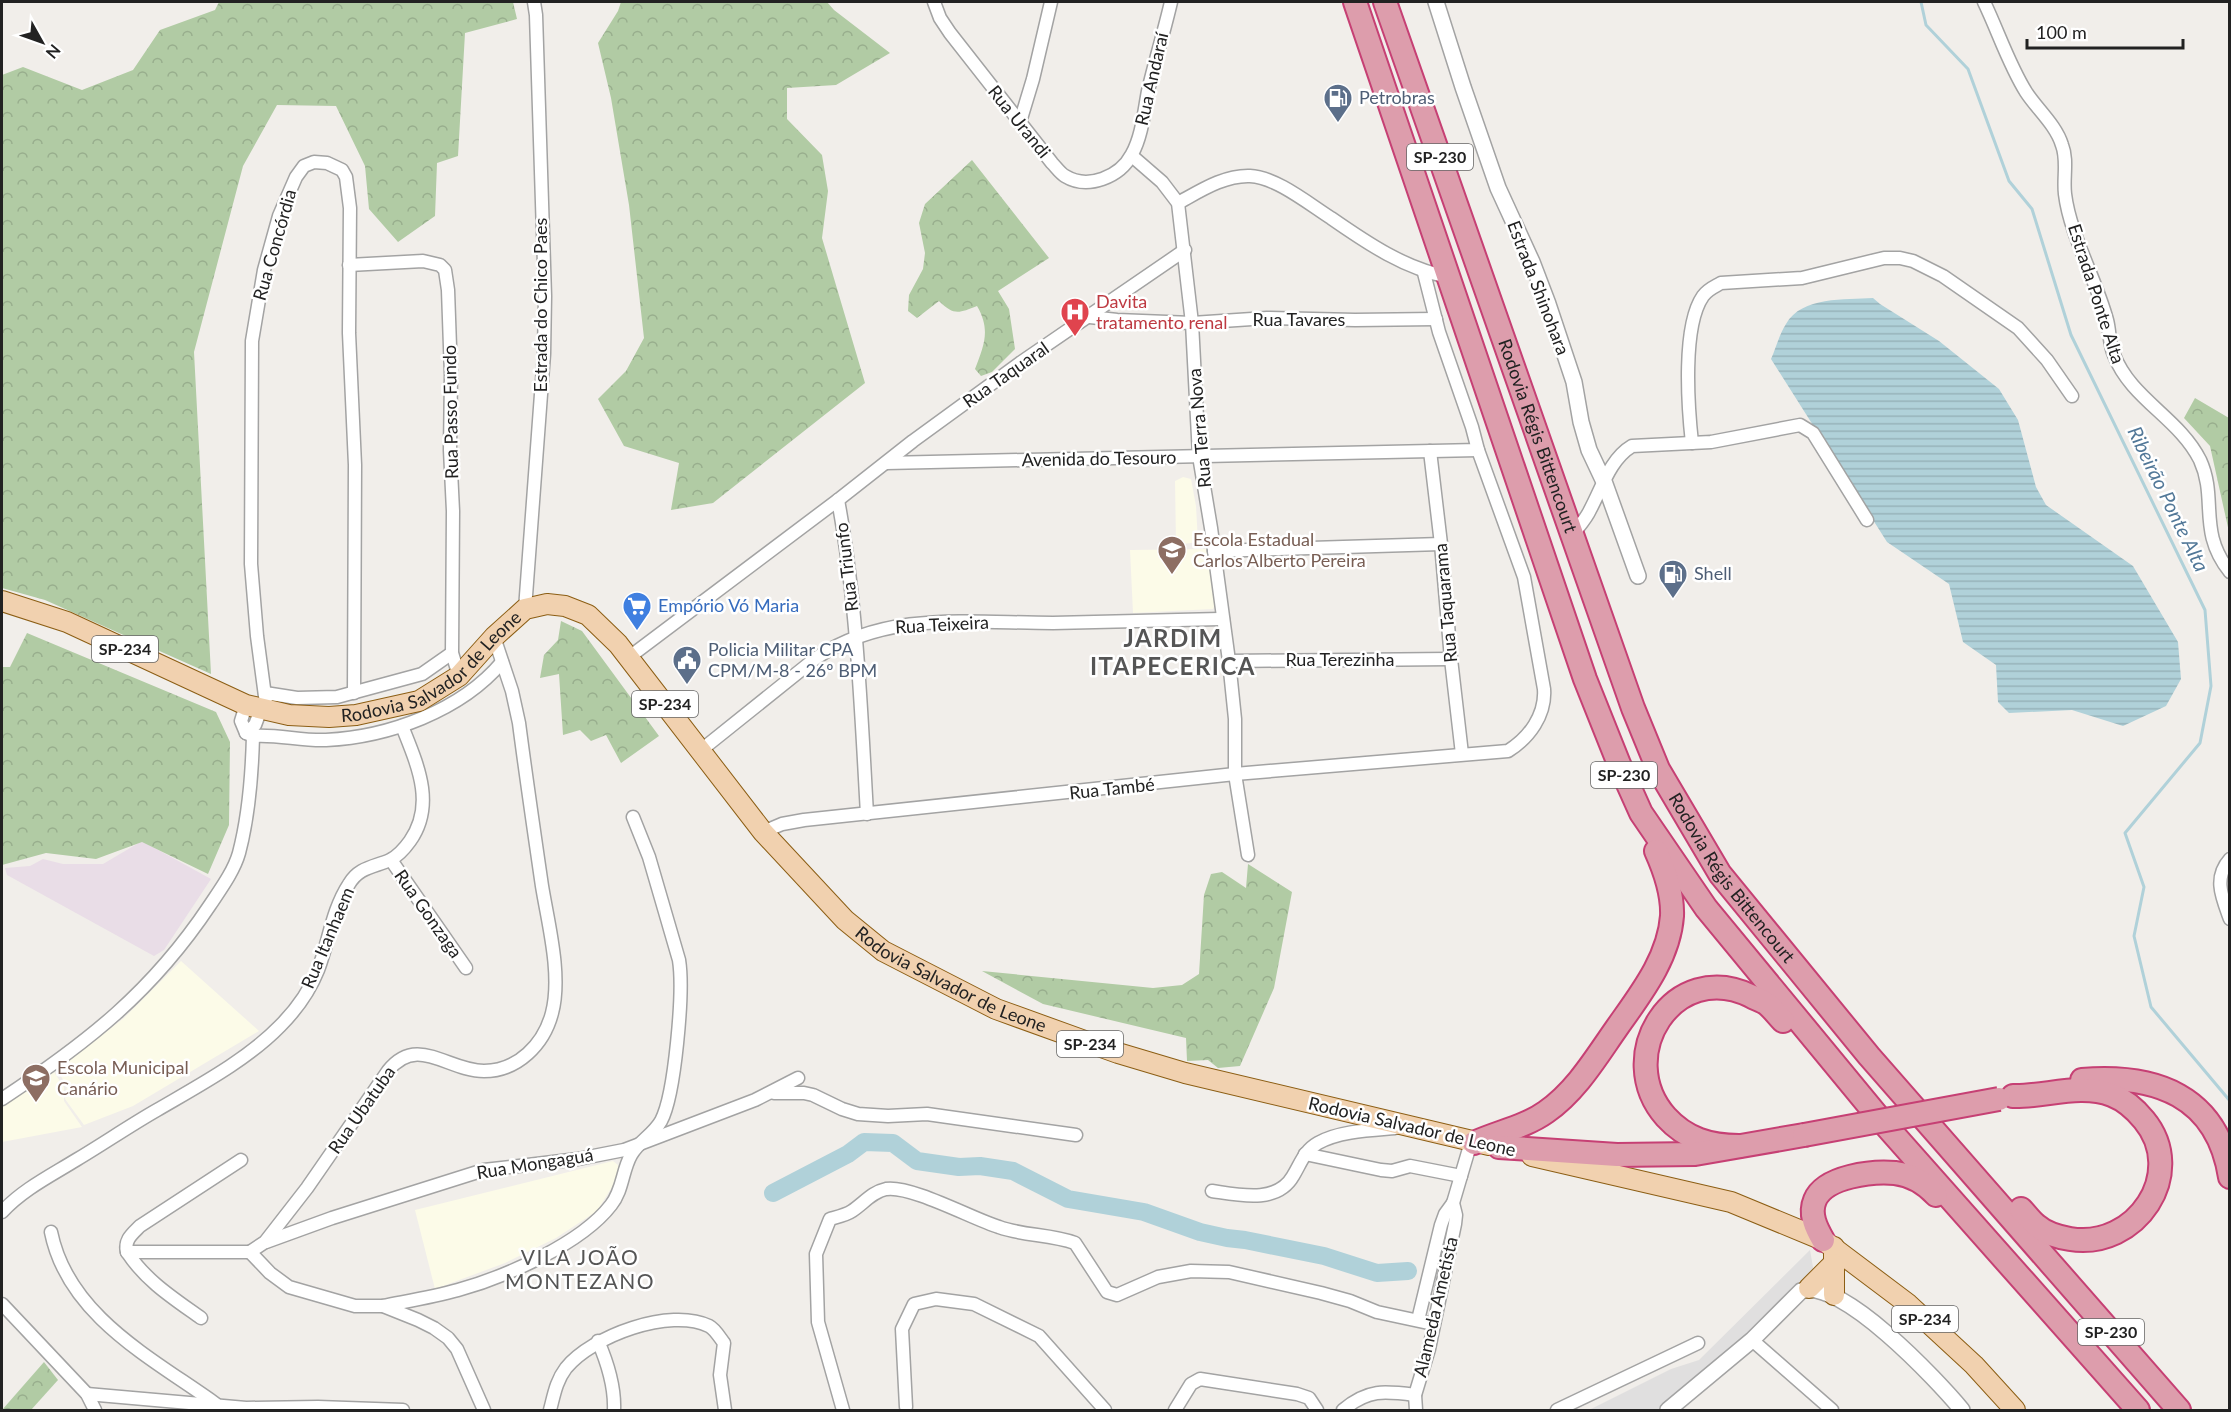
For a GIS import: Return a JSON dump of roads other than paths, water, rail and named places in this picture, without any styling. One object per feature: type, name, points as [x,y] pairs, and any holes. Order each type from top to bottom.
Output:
[{"type":"highway","name":"Rodovia Régis Bittencourt","points":[[1355,2],[1585,680],[1641,813],[1727,936],[1881,1119],[2138,1410]]},
{"type":"highway","name":"Rodovia Régis Bittencourt","points":[[1385,2],[1633,708],[1658,769],[1681,811],[1720,874],[1892,1081],[2179,1410]]},
{"type":"highway","points":[[1473,1142],[1534,1120],[1555,1106],[1602,1049],[1655,968],[1672,917],[1671,899],[1664,870],[1641,813]]},
{"type":"highway","points":[[1739,1146],[1724,1146],[1700,1141],[1683,1134],[1662,1112],[1649,1090],[1645,1054],[1654,1029],[1672,1005],[1694,990],[1713,987],[1734,988],[1767,1004],[1846,1087],[1881,1119]]},
{"type":"highway","points":[[2006,1098],[2049,1083],[2108,1078],[2137,1081],[2168,1090],[2194,1106],[2205,1118],[2223,1148],[2229,1177]]},
{"type":"highway","points":[[1499,1147],[1617,1155],[1695,1154],[1804,1135],[2006,1098],[2092,1090],[2111,1094],[2134,1109],[2147,1123],[2160,1157],[2152,1196],[2139,1217],[2115,1234],[2088,1241],[2062,1238],[2048,1232],[2037,1226],[2000,1187],[1968,1147],[1924,1101],[1892,1081]]},
{"type":"highway","points":[[1830,1250],[1814,1221],[1814,1202],[1820,1192],[1848,1178],[1880,1173],[1896,1173],[1910,1177],[1932,1190],[2038,1307],[2071,1334]]},
{"type":"main road","name":"Rodovia Salvador de Leone","points":[[2,601],[67,622],[260,704],[309,717],[356,715],[419,701],[459,676],[494,637],[525,609],[547,603],[566,606],[588,615],[606,632],[763,832],[857,932],[883,951],[996,1009],[1088,1043],[1185,1073],[1499,1147],[1586,1170],[1673,1187],[1731,1202],[1830,1250],[1908,1304],[1974,1365],[2015,1410]]},
{"type":"main road","points":[[1809,1288],[1830,1250]]},
{"type":"main road","points":[[1830,1250],[1834,1295]]},
{"type":"street","name":"Estrada do Chico Paes","points":[[525,609],[526,570],[544,354],[545,296],[537,15],[534,2]]},
{"type":"street","name":"Rua Urandi","points":[[934,2],[940,18],[950,33],[1064,175],[1077,181],[1092,182],[1119,171],[1132,156]]},
{"type":"street","points":[[1020,122],[1033,80],[1051,2]]},
{"type":"street","name":"Rua Andaraí","points":[[1132,156],[1138,141],[1171,2]]},
{"type":"street","name":"Estrada Shinohara","points":[[1436,2],[1498,188],[1532,262],[1548,304],[1574,382],[1589,450],[1605,484],[1638,576]]},
{"type":"street","name":"Estrada Ponte Alta","points":[[1984,2],[2026,92],[2062,145],[2065,194],[2107,320],[2113,353],[2121,370],[2148,402],[2180,431],[2195,451],[2207,484],[2210,534],[2229,572]]},
{"type":"street","points":[[1132,156],[1162,182],[1178,203],[1185,250]]},
{"type":"street","name":"Rua Concórdia","points":[[260,704],[251,564],[252,341],[262,279],[279,216],[296,177],[304,166],[314,162],[336,166],[342,170],[346,177],[350,208],[349,333],[355,465],[354,693]]},
{"type":"street","points":[[1178,203],[1213,184],[1234,178],[1251,176],[1269,180],[1363,240],[1424,273],[1449,278]]},
{"type":"street","name":"Rua Taquaral","points":[[628,658],[913,441],[1020,363],[1185,250]]},
{"type":"street","name":"Rua Terra Nova","points":[[1185,250],[1192,323],[1199,456],[1229,661],[1235,719],[1235,774],[1248,855]]},
{"type":"street","points":[[1692,443],[1689,413],[1691,331],[1698,306],[1710,288],[1721,283],[1802,278],[1884,258],[1900,258],[1924,265],[1997,312],[2032,341],[2072,396]]},
{"type":"street","name":"Rua Passo Fundo","points":[[350,265],[423,261],[440,265],[445,270],[448,290],[453,511],[452,653],[459,676]]},
{"type":"street","name":"Rua També","points":[[763,832],[782,824],[867,814],[1235,774],[1508,751],[1530,734],[1545,697],[1524,577],[1478,450],[1436,319],[1424,273]]},
{"type":"street","name":"Rua Tavares","points":[[1090,317],[1192,323],[1267,318],[1436,319]]},
{"type":"street","points":[[1573,534],[1588,514],[1615,461],[1621,453],[1632,446],[1711,442],[1800,425],[1813,433],[1867,520]]},
{"type":"street","name":"Avenida do Tesouro","points":[[886,463],[1478,450]]},
{"type":"street","name":"Rua Taquarama","points":[[1430,451],[1462,754]]},
{"type":"street","name":"Rua Triunfo","points":[[838,500],[846,542],[867,814]]},
{"type":"street","points":[[1214,551],[1441,544]]},
{"type":"street","name":"Rua Teixeira","points":[[700,751],[816,658],[854,637],[892,626],[927,623],[1223,619]]},
{"type":"street","name":"Rua Ubatuba","points":[[250,1252],[265,1242],[324,1165],[388,1071],[400,1058],[419,1054],[468,1069],[496,1070],[509,1066],[524,1057],[534,1048],[547,1026],[555,994],[553,957],[519,723],[512,691],[494,637]]},
{"type":"street","points":[[2,1099],[67,1055],[107,1023],[155,976],[198,923],[239,855],[252,789],[250,734],[241,721],[260,704],[337,697],[422,674],[452,653]]},
{"type":"street","name":"Rua Terezinha","points":[[1229,661],[1451,659]]},
{"type":"street","points":[[250,734],[314,740],[344,739],[402,726],[465,694],[490,677],[502,662]]},
{"type":"street","name":"Rua Itanhaem","points":[[2,1212],[11,1202],[46,1178],[201,1084],[253,1048],[280,1027],[300,1003],[318,970],[338,908],[349,883],[363,869],[391,860],[405,849],[422,819],[424,805],[418,773],[402,726]]},
{"type":"street","points":[[127,1252],[250,1252],[270,1273],[289,1287],[355,1306],[382,1306],[444,1294],[484,1281],[546,1254],[574,1238],[603,1215],[622,1184],[631,1155],[640,1143],[656,1130],[666,1111],[674,1061],[681,972],[680,960],[649,857],[633,817]]},
{"type":"street","points":[[2229,859],[2221,870],[2219,880],[2220,893],[2229,919]]},
{"type":"street","name":"Rua Gonzaga","points":[[391,860],[466,968]]},
{"type":"street","name":"Rua Mongaguá","points":[[265,1242],[332,1218],[484,1170],[589,1157],[624,1150],[770,1093],[798,1078]]},
{"type":"street","name":"Rua Mongaguá","points":[[770,1093],[813,1095],[842,1109],[872,1116],[934,1115],[1076,1135]]},
{"type":"street","points":[[1212,1191],[1257,1196],[1269,1194],[1292,1179],[1305,1154],[1316,1144],[1333,1137],[1411,1126]]},
{"type":"street","name":"Alameda Ametista","points":[[1418,1320],[1441,1225],[1453,1203],[1473,1142]]},
{"type":"street","points":[[1305,1154],[1381,1170],[1392,1171],[1410,1166],[1461,1176]]},
{"type":"street","points":[[201,1318],[137,1268],[127,1252],[127,1240],[140,1226],[241,1160]]},
{"type":"street","points":[[843,1410],[818,1322],[816,1254],[830,1219],[851,1212],[869,1196],[887,1189],[938,1201],[1006,1230],[1022,1234],[1043,1234],[1075,1243],[1107,1292],[1113,1295],[1169,1275],[1191,1271],[1229,1272],[1321,1293],[1377,1312],[1432,1324]]},
{"type":"street","name":"Alameda Ametista","points":[[1416,1410],[1415,1395],[1428,1349],[1454,1231],[1456,1215],[1453,1203]]},
{"type":"street","points":[[51,1232],[59,1257],[75,1290],[95,1314],[136,1348],[217,1405]]},
{"type":"street","points":[[1678,1408],[1752,1340],[1793,1298],[1809,1288],[1834,1295],[1884,1332],[1922,1367],[1962,1410]]},
{"type":"street","points":[[906,1407],[902,1329],[914,1304],[936,1299],[974,1304],[1039,1336],[1105,1410]]},
{"type":"street","points":[[2,1304],[87,1394],[95,1410]]},
{"type":"street","points":[[382,1306],[418,1320],[448,1338],[461,1357],[484,1410]]},
{"type":"street","points":[[550,1410],[557,1380],[581,1353],[598,1341],[640,1326],[685,1320],[710,1326],[724,1343],[720,1375],[725,1410]]},
{"type":"street","points":[[1752,1340],[1832,1410]]},
{"type":"street","points":[[598,1341],[612,1379],[614,1410]]},
{"type":"street","points":[[1557,1410],[1698,1343]]},
{"type":"street","points":[[1175,1410],[1191,1384],[1200,1379],[1297,1394],[1309,1398],[1317,1410]]},
{"type":"street","points":[[1343,1410],[1366,1394],[1388,1392],[1415,1395]]},
{"type":"street","points":[[87,1394],[246,1408],[318,1407],[404,1410]]},
{"type":"water","points":[[1873,298],[1939,341],[1999,389],[2018,420],[2036,487],[2046,505],[2133,566],[2178,642],[2181,679],[2166,706],[2123,726],[2072,710],[2009,713],[1998,702],[1996,665],[1963,642],[1949,584],[1887,542],[1771,359],[1786,324],[1802,308],[1825,301]]},
{"type":"waterway","name":"Ribeirão Ponte Alta","points":[[1921,2],[1926,25],[1968,69],[2009,181],[2032,209],[2071,335],[2205,610],[2211,686],[2200,743],[2125,833],[2144,887],[2134,936],[2151,1007],[2230,1101]]},
{"type":"waterway","points":[[773,1193],[848,1154],[864,1142],[893,1143],[917,1161],[1013,1171],[1068,1199],[1144,1212],[1200,1232],[1324,1256],[1377,1273],[1408,1271]]},
{"type":"place","name":"Petrobras","points":[[1338,124]]},
{"type":"place","name":"Davita tratamento renal","points":[[1075,338]]},
{"type":"place","name":"Escola Estadual Carlos Alberto Pereira","points":[[1172,576]]},
{"type":"place","name":"Shell","points":[[1673,600]]},
{"type":"place","name":"Empório Vó Maria","points":[[637,632]]},
{"type":"place","name":"Policia Militar CPA CPM/M-8 - 26º BPM","points":[[687,686]]},
{"type":"place","name":"Escola Municipal Canário","points":[[36,1104]]},
{"type":"district","name":"JARDIM ITAPECERICA","points":[[1173,653]]},
{"type":"district","name":"VILA JOÃO MONTEZANO","points":[[580,1270]]}]
